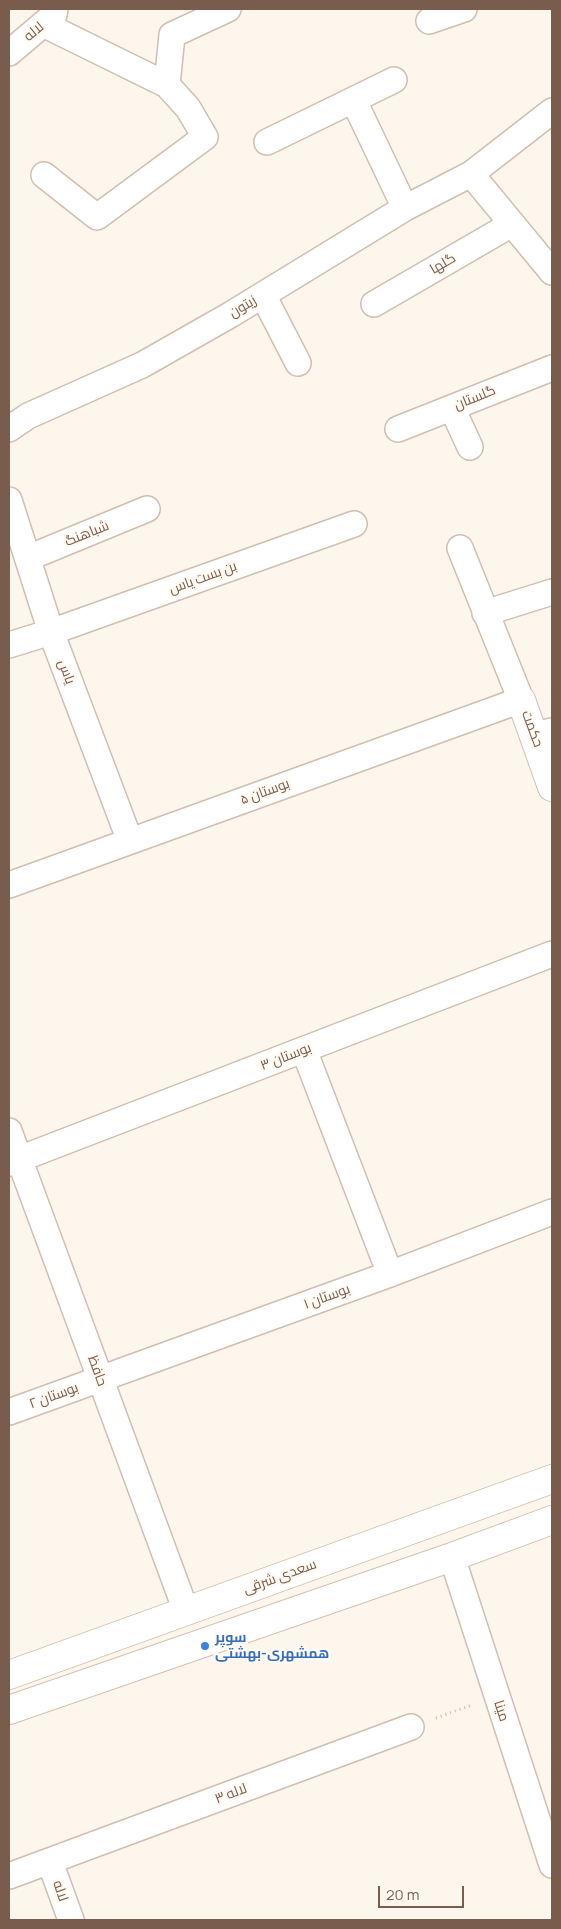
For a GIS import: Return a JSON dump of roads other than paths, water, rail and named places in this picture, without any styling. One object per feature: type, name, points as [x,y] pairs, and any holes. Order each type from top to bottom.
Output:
[{"type":"main road","name":"حکمت","points":[[521,700],[543,733],[552,787]]},
{"type":"main road","name":"سعدی شرقی","points":[[9,1675],[552,1479]]},
{"type":"main road","points":[[9,1710],[452,1557],[552,1520]]},
{"type":"street","points":[[167,85],[172,35],[228,9]]},
{"type":"street","points":[[429,21],[464,9]]},
{"type":"street","points":[[44,175],[97,217],[205,137],[188,108],[167,85],[124,66],[49,16]]},
{"type":"street","name":"لاله","points":[[9,53],[49,16]]},
{"type":"street","points":[[267,142],[394,80]]},
{"type":"street","points":[[354,101],[405,208]]},
{"type":"street","name":"زیتون","points":[[9,429],[28,416],[142,365],[262,296],[405,208],[472,174],[552,111]]},
{"type":"street","points":[[472,174],[551,270]]},
{"type":"street","name":"گلها","points":[[374,304],[512,224]]},
{"type":"street","points":[[262,296],[298,363]]},
{"type":"street","name":"گلستان","points":[[398,429],[552,368]]},
{"type":"street","points":[[452,408],[470,447]]},
{"type":"street","name":"یاس","points":[[9,500],[52,632],[130,841]]},
{"type":"street","name":"شباهنگ","points":[[28,558],[147,510]]},
{"type":"street","name":"بن بست یاس","points":[[9,645],[52,632],[354,524]]},
{"type":"street","points":[[460,548],[521,700]]},
{"type":"street","points":[[485,613],[552,592]]},
{"type":"street","name":"بوستان ۵","points":[[9,885],[521,700]]},
{"type":"street","name":"بوستان ۳","points":[[14,1161],[552,954]]},
{"type":"street","points":[[304,1050],[390,1274]]},
{"type":"street","name":"حافظ","points":[[9,1131],[14,1161],[100,1379],[186,1611]]},
{"type":"street","name":"بوستان ۱","points":[[100,1379],[390,1274],[552,1212]]},
{"type":"street","name":"بوستان ۲","points":[[9,1412],[100,1379]]},
{"type":"street","name":"مینا","points":[[452,1557],[552,1865]]},
{"type":"street","name":"لاله ۳","points":[[9,1876],[411,1727]]},
{"type":"street","name":"لاله","points":[[50,1862],[71,1920]]},
{"type":"place","name":"سوپر همشهری-بهشتی","points":[[205,1646]]}]
